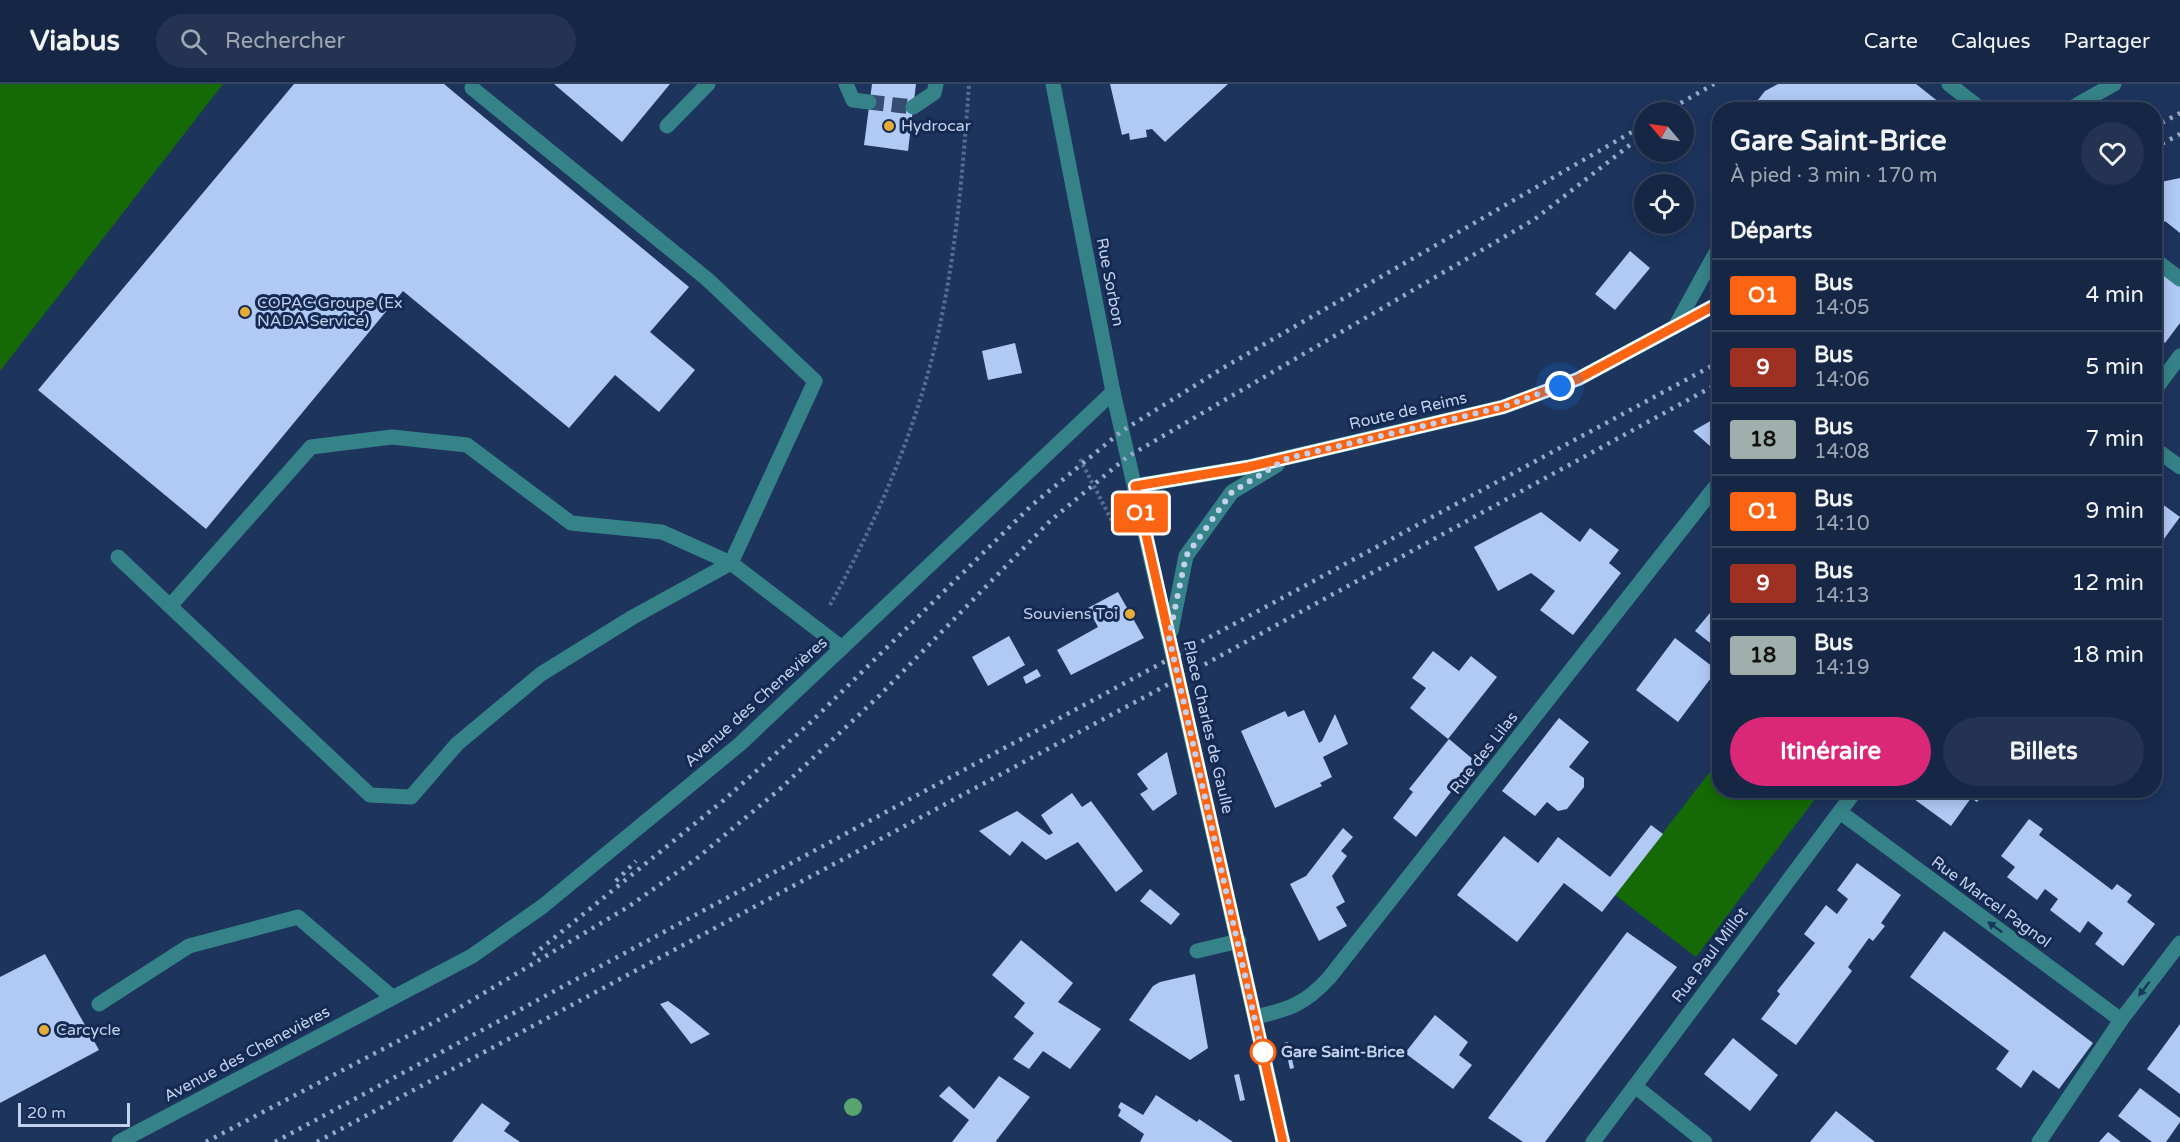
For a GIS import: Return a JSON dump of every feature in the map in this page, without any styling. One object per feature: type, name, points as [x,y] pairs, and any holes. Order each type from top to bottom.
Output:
[{"type":"street","points":[[667,126],[708,84]]},
{"type":"street","points":[[846,84],[852,100],[870,102]]},
{"type":"street","points":[[913,107],[934,93],[936,84]]},
{"type":"street","name":"Rue Sorbon","points":[[1053,84],[1113,392],[1135,486]]},
{"type":"street","points":[[1949,84],[1972,102]]},
{"type":"street","points":[[2082,102],[2114,84]]},
{"type":"street","points":[[118,557],[370,795],[411,796],[457,744],[541,674],[633,617],[731,563],[815,381],[707,279],[472,88]]},
{"type":"street","points":[[1675,327],[1712,260]]},
{"type":"street","points":[[2162,265],[2180,279]]},
{"type":"street","name":"Route de Reims","points":[[1135,486],[1288,458],[1503,407],[1578,379],[1712,307]]},
{"type":"street","points":[[2162,380],[2180,356]]},
{"type":"street","name":"Avenue des Chenevières","points":[[119,1142],[472,956],[543,906],[740,744],[1113,392]]},
{"type":"street","points":[[170,606],[311,447],[392,437],[467,446],[571,523],[662,532],[731,563],[842,648]]},
{"type":"street","points":[[2162,454],[2180,468]]},
{"type":"street","points":[[1169,637],[1186,556],[1232,492],[1288,458]]},
{"type":"street","name":"Place Charles de Gaulle","points":[[1135,486],[1283,1142]]},
{"type":"street","name":"Rue des Lilas","points":[[1256,1017],[1297,1006],[1312,996],[1329,978],[1712,491]]},
{"type":"street","name":"Rue Paul Millot","points":[[1593,1142],[1850,798]]},
{"type":"street","name":"Rue Marcel Pagnol","points":[[1840,812],[2121,1020]]},
{"type":"street","points":[[99,1004],[189,946],[298,917],[392,998]]},
{"type":"street","points":[[1197,951],[1239,941]]},
{"type":"street","points":[[2039,1142],[2121,1020],[2180,943]]},
{"type":"street","points":[[1635,1086],[1705,1142]]},
{"type":"path","points":[[817,627],[849,571],[882,500],[927,379],[951,266],[969,84]]},
{"type":"path","points":[[1065,438],[1082,463],[1116,528]]},
{"type":"green space","points":[[0,84],[223,84],[0,371]]},
{"type":"green space","points":[[1712,769],[1712,798],[1816,798],[1696,957],[1615,895]]},
{"type":"building","name":"COPAC Groupe (Ex NADA Service)","points":[[294,84],[444,84],[689,287],[650,332],[695,370],[659,412],[615,375],[569,428],[403,291],[206,529],[38,390]]},
{"type":"building","points":[[554,84],[670,84],[622,142]]},
{"type":"building","name":"Hydrocar","points":[[872,84],[916,84],[908,151],[864,145]]},
{"type":"building","points":[[1110,84],[1228,84],[1165,142],[1152,129],[1146,130],[1147,137],[1130,140],[1129,133],[1122,135]]},
{"type":"building","points":[[1778,84],[1916,84],[1939,102],[1756,102],[1765,91]]},
{"type":"building","points":[[2180,178],[2180,233],[2165,221],[2162,226],[2162,182]]},
{"type":"building","points":[[1630,251],[1650,268],[1615,310],[1595,294]]},
{"type":"building","points":[[2162,270],[2180,284],[2180,323],[2165,343],[2162,341]]},
{"type":"building","points":[[1015,343],[1022,373],[988,380],[982,351]]},
{"type":"building","points":[[1712,420],[1712,448],[1693,431]]},
{"type":"building","points":[[2162,504],[2180,517],[2162,542]]},
{"type":"building","points":[[1541,512],[1580,542],[1590,528],[1619,550],[1609,563],[1621,573],[1573,635],[1540,610],[1555,591],[1531,573],[1498,591],[1474,547]]},
{"type":"building","points":[[1118,592],[1144,638],[1071,675],[1057,650],[1098,627],[1088,608]]},
{"type":"building","points":[[1712,610],[1712,644],[1695,631]]},
{"type":"building","points":[[1009,636],[1025,665],[988,686],[972,657]]},
{"type":"building","points":[[1675,638],[1712,666],[1712,677],[1678,722],[1636,690]]},
{"type":"building","points":[[1433,651],[1459,671],[1471,656],[1497,677],[1448,739],[1410,708],[1426,688],[1412,678]]},
{"type":"building","points":[[1037,669],[1041,676],[1026,684],[1023,677]]},
{"type":"building","points":[[1304,710],[1319,743],[1335,714],[1348,744],[1323,757],[1332,777],[1320,783],[1322,786],[1275,808],[1241,731],[1285,711],[1288,717]]},
{"type":"building","points":[[1559,718],[1589,742],[1569,767],[1584,778],[1584,787],[1567,809],[1558,811],[1547,802],[1535,816],[1502,791]]},
{"type":"building","points":[[1449,739],[1475,761],[1416,837],[1393,818],[1413,792],[1409,789]]},
{"type":"building","points":[[1167,752],[1177,794],[1153,811],[1140,794],[1148,789],[1137,774]]},
{"type":"building","points":[[1072,793],[1082,807],[1091,801],[1143,871],[1116,892],[1078,842],[1046,860],[1022,841],[1010,856],[979,831],[1017,811],[1049,835],[1053,833],[1041,815]]},
{"type":"building","points":[[1912,798],[1971,798],[1951,826]]},
{"type":"building","points":[[2029,819],[2043,829],[2039,835],[2112,890],[2117,884],[2132,895],[2127,902],[2155,924],[2123,966],[2095,944],[2103,933],[2088,921],[2080,933],[2050,910],[2058,899],[2045,889],[2037,900],[2007,877],[2015,867],[2001,856]]},
{"type":"building","points":[[1651,825],[1663,834],[1602,912],[1564,883],[1517,942],[1457,895],[1504,836],[1538,863],[1558,837],[1610,877]]},
{"type":"building","points":[[1343,828],[1353,837],[1341,851],[1347,856],[1332,876],[1345,902],[1336,907],[1347,926],[1319,941],[1290,884],[1306,876]]},
{"type":"building","points":[[1857,863],[1901,895],[1881,923],[1885,926],[1873,941],[1869,938],[1848,967],[1852,971],[1796,1045],[1761,1019],[1780,994],[1777,991],[1815,943],[1804,934],[1826,905],[1837,914],[1848,899],[1837,890]]},
{"type":"building","points":[[1150,889],[1180,914],[1171,925],[1140,901]]},
{"type":"building","points":[[1944,931],[2093,1043],[2059,1089],[2033,1070],[2021,1088],[1996,1069],[2009,1051],[1910,977]]},
{"type":"building","points":[[1627,932],[1677,967],[1545,1142],[1523,1142],[1488,1118]]},
{"type":"building","points":[[1021,940],[1073,983],[1058,1002],[1101,1029],[1070,1069],[1043,1051],[1029,1069],[1013,1059],[1034,1033],[1014,1017],[1025,1003],[992,975]]},
{"type":"building","name":"Carcycle","points":[[45,954],[99,1050],[0,1103],[0,977]]},
{"type":"building","points":[[1195,974],[1208,1048],[1190,1060],[1129,1020],[1153,986],[1160,982]]},
{"type":"building","points":[[668,1001],[710,1034],[691,1044],[660,1004]]},
{"type":"building","points":[[1435,1015],[1468,1042],[1459,1055],[1472,1065],[1453,1089],[1405,1053]]},
{"type":"building","points":[[2180,1024],[2180,1094],[2147,1069]]},
{"type":"building","points":[[1733,1038],[1778,1075],[1750,1111],[1704,1074]]},
{"type":"building","points":[[1288,1042],[1294,1068],[1290,1069],[1284,1043]]},
{"type":"building","points":[[1239,1074],[1245,1100],[1240,1101],[1234,1075]]},
{"type":"building","points":[[999,1076],[1030,1097],[997,1142],[952,1142],[969,1120],[939,1096],[949,1086],[974,1109]]},
{"type":"building","points":[[2140,1088],[2180,1118],[2180,1122],[2166,1142],[2152,1142],[2118,1116]]},
{"type":"building","points":[[1156,1095],[1197,1122],[1199,1119],[1233,1142],[1140,1142],[1144,1134],[1118,1116],[1121,1110],[1118,1107],[1121,1102],[1143,1115]]},
{"type":"building","points":[[482,1103],[510,1123],[504,1131],[520,1142],[452,1142]]},
{"type":"building","points":[[1836,1111],[1875,1142],[1810,1142]]},
{"type":"building","points":[[2108,1132],[2121,1142],[2099,1142]]},
{"type":"tunnel","points":[[869,102],[913,107]]},
{"type":"railway","points":[[1682,102],[1714,84]]},
{"type":"railway","points":[[2162,123],[2180,113]]},
{"type":"railway","points":[[533,955],[724,800],[811,722],[1032,505],[1122,431],[1223,368],[1634,131]]},
{"type":"railway","points":[[2162,144],[2180,134]]},
{"type":"railway","points":[[206,1142],[442,1018],[628,907],[696,859],[780,789],[879,696],[1050,521],[1127,457],[1535,219],[1634,142]]},
{"type":"railway","points":[[275,1142],[1712,366]]},
{"type":"railway","points":[[317,1142],[1178,679],[1712,387]]},
{"type":"railway","points":[[616,881],[636,861]]},
{"type":"bus line","name":"O1","points":[[1283,1142],[1135,486],[1248,467],[1503,407],[1578,379],[1712,307]]},
{"type":"place","name":"Hydrocar","points":[[889,126]]},
{"type":"place","name":"COPAC Groupe (Ex NADA Service)","points":[[245,312]]},
{"type":"place","name":"Souviens Toi","points":[[1130,614]]},
{"type":"place","name":"Carcycle","points":[[44,1030]]},
{"type":"place","name":"Gare Saint-Brice","points":[[1263,1052]]},
{"type":"route","points":[[1263,1052],[1263,1056],[1169,637],[1186,556],[1232,492],[1288,458],[1503,407],[1560,386]]}]
